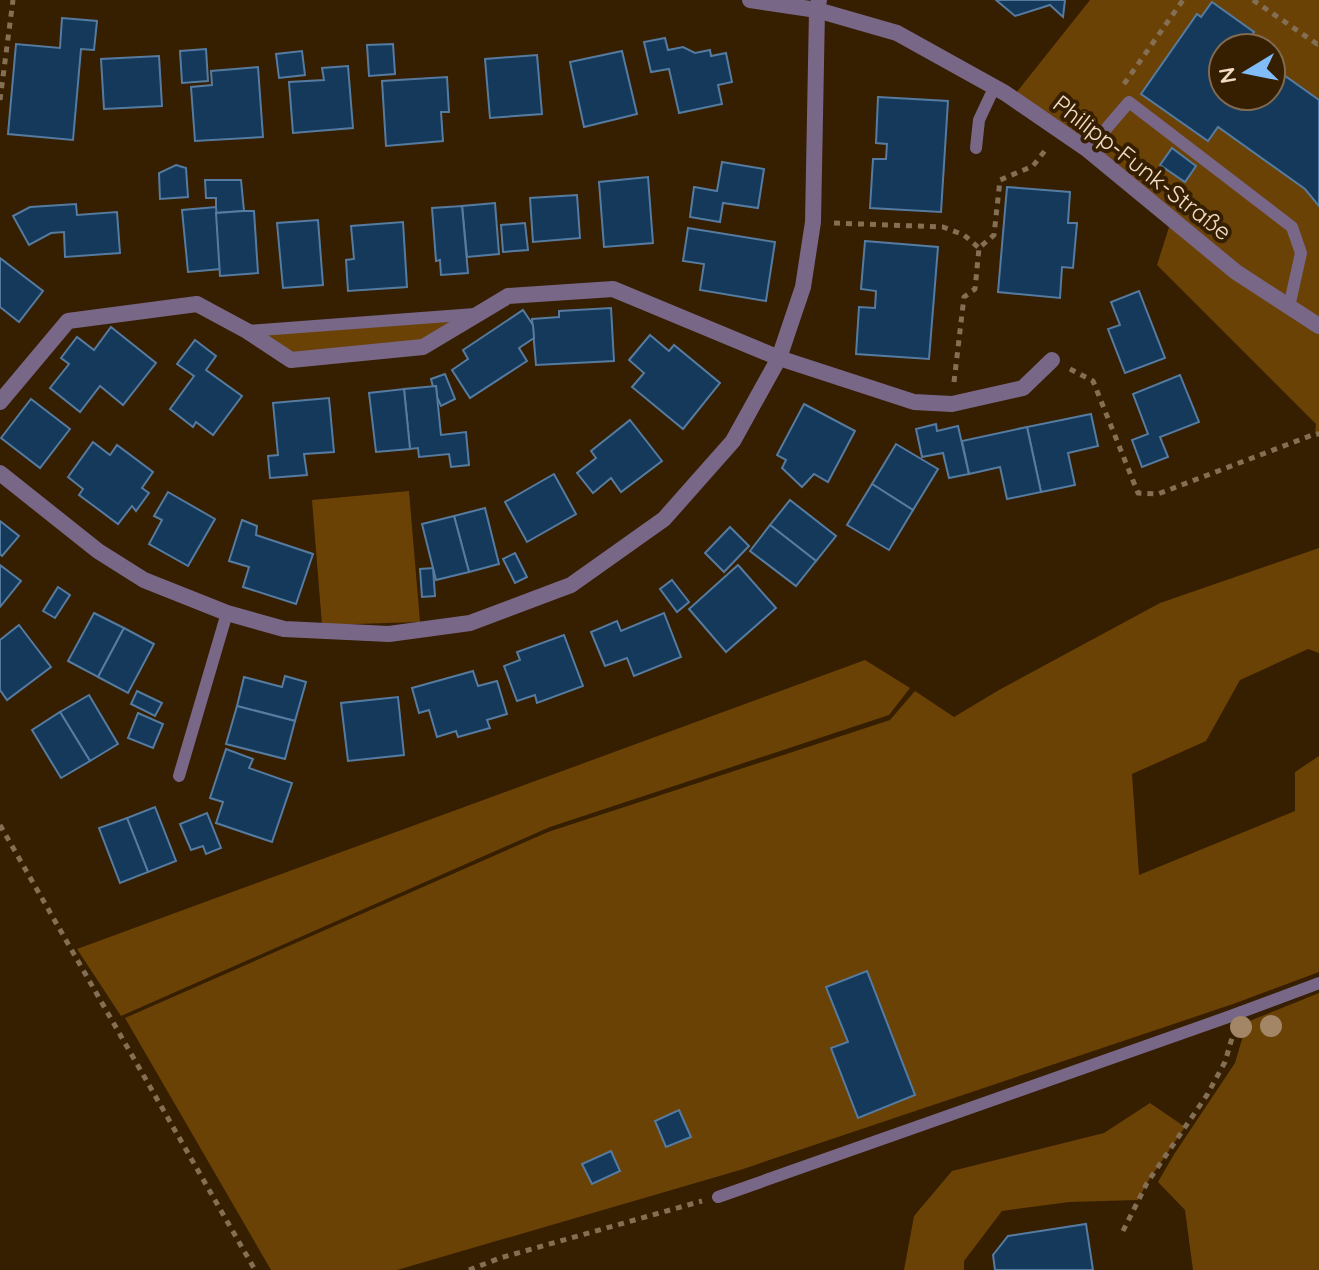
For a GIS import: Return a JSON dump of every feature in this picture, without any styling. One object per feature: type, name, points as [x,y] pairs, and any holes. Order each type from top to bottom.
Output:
[{"type":"street","name":"Philipp-Funk-Straße","points":[[750,0],[818,5],[897,33],[994,88],[1088,150],[1236,272],[1319,326]]},
{"type":"street","points":[[0,473],[98,551],[144,580],[227,613],[284,629],[389,634],[470,623],[571,585],[664,519],[733,441],[779,358],[803,287],[813,222],[818,5]]},
{"type":"street","points":[[0,402],[68,321],[197,304],[291,360],[423,347],[508,296],[613,289],[779,358],[914,402],[952,404],[1023,388],[1052,360]]},
{"type":"lane","points":[[976,148],[979,120],[994,88]]},
{"type":"lane","points":[[1088,150],[1129,102],[1292,227],[1301,253],[1289,307]]},
{"type":"lane","points":[[247,331],[479,313]]},
{"type":"lane","points":[[179,776],[227,613]]},
{"type":"lane","points":[[718,1197],[1319,983]]},
{"type":"path","points":[[0,100],[13,0]]},
{"type":"path","points":[[1129,102],[1123,83],[1183,0]]},
{"type":"path","points":[[1253,0],[1319,43]]},
{"type":"path","points":[[952,404],[964,297],[975,289],[979,248],[994,235],[1000,180],[1033,166],[1060,131]]},
{"type":"path","points":[[813,222],[943,227],[964,235],[979,248]]},
{"type":"path","points":[[1052,360],[1093,381],[1138,493],[1158,494],[1319,434]]},
{"type":"path","points":[[0,825],[255,1270]]},
{"type":"path","points":[[1123,1231],[1147,1183],[1207,1095],[1225,1062],[1235,1015]]},
{"type":"path","points":[[469,1270],[500,1258],[718,1197]]},
{"type":"shaded area","points":[[1090,0],[1319,0],[1319,320],[1238,268],[1016,93]]},
{"type":"shaded area","points":[[1170,224],[1231,274],[1319,334],[1319,434],[1315,434],[1316,424],[1157,265]]},
{"type":"shaded area","points":[[479,313],[423,347],[291,360],[247,331]]},
{"type":"shaded area","points":[[409,491],[420,622],[322,625],[312,500]]},
{"type":"shaded area","points":[[1319,548],[1319,653],[1308,649],[1240,680],[1206,741],[1132,774],[1139,875],[1295,811],[1295,772],[1319,756],[1319,972],[1233,1004],[740,1170],[397,1270],[271,1270],[125,1018],[548,832],[890,720],[915,691],[954,717],[1160,603]]},
{"type":"shaded area","points":[[865,660],[910,688],[889,715],[550,827],[121,1016],[77,949]]},
{"type":"shaded area","points":[[1319,993],[1319,1270],[1193,1270],[1185,1210],[1158,1182],[1235,1063],[1247,1022]]},
{"type":"shaded area","points":[[1150,1103],[1185,1127],[1138,1200],[1069,1202],[1002,1211],[964,1261],[964,1270],[904,1270],[914,1216],[952,1171],[1104,1133]]},
{"type":"building","points":[[996,0],[1065,0],[1063,17],[1050,5],[1015,16]]},
{"type":"building","points":[[1212,2],[1254,32],[1207,32],[1207,112],[1287,112],[1287,77],[1319,100],[1319,206],[1305,189],[1218,127],[1208,141],[1141,94],[1197,14],[1201,17]]},
{"type":"building","points":[[62,18],[97,21],[94,50],[81,49],[73,140],[8,134],[16,44],[60,48]]},
{"type":"building","points":[[665,38],[668,50],[683,47],[695,53],[710,50],[711,56],[726,53],[732,82],[718,85],[722,104],[679,113],[669,69],[651,72],[644,42]]},
{"type":"building","points":[[393,44],[395,74],[369,76],[367,45]]},
{"type":"building","points":[[206,49],[208,81],[182,83],[180,51]]},
{"type":"building","points":[[302,51],[305,75],[279,78],[276,54]]},
{"type":"building","points":[[622,51],[637,114],[584,127],[570,62]]},
{"type":"building","points":[[537,55],[542,114],[490,118],[485,59]]},
{"type":"building","points":[[159,56],[162,106],[104,109],[101,59]]},
{"type":"building","points":[[348,66],[353,128],[293,133],[289,82],[324,80],[322,68]]},
{"type":"building","points":[[258,67],[263,137],[195,141],[191,87],[212,85],[211,71]]},
{"type":"building","points":[[447,77],[449,112],[441,112],[443,141],[386,146],[382,81]]},
{"type":"building","points":[[878,97],[948,101],[941,212],[870,208],[873,159],[886,159],[887,144],[876,143]]},
{"type":"building","points":[[1172,148],[1196,166],[1185,182],[1160,165]]},
{"type":"building","points":[[722,162],[764,169],[758,208],[723,203],[720,222],[690,217],[694,187],[717,191]]},
{"type":"building","points":[[176,165],[186,168],[188,197],[160,199],[159,173]]},
{"type":"building","points":[[648,177],[653,243],[604,247],[599,182]]},
{"type":"building","points":[[205,180],[241,180],[244,211],[216,213],[216,198],[206,198]]},
{"type":"building","points":[[1007,187],[1070,192],[1068,223],[1077,223],[1073,268],[1062,267],[1060,298],[998,292]]},
{"type":"building","points":[[577,195],[580,238],[533,242],[530,198]]},
{"type":"building","points":[[495,203],[499,254],[467,257],[462,206]]},
{"type":"building","points":[[76,204],[77,215],[117,212],[120,253],[65,257],[64,232],[51,233],[29,245],[13,216],[30,207]]},
{"type":"building","points":[[462,206],[468,273],[441,275],[440,260],[436,261],[432,208]]},
{"type":"building","points":[[216,207],[221,269],[188,272],[182,210]]},
{"type":"building","points":[[254,211],[258,273],[220,276],[216,213]]},
{"type":"building","points":[[318,220],[323,285],[283,288],[277,223]]},
{"type":"building","points":[[403,222],[407,287],[348,291],[346,260],[354,259],[351,226]]},
{"type":"building","points":[[525,223],[528,250],[503,252],[501,225]]},
{"type":"building","points":[[688,228],[775,242],[766,301],[700,290],[704,264],[683,261]]},
{"type":"building","points":[[865,241],[938,247],[929,359],[856,354],[859,307],[875,308],[876,291],[861,289]]},
{"type":"building","points":[[0,258],[43,291],[19,322],[0,307]]},
{"type":"building","points":[[1139,291],[1165,358],[1125,373],[1108,329],[1120,325],[1111,302]]},
{"type":"building","points":[[611,308],[614,361],[536,365],[532,319],[559,317],[559,311]]},
{"type":"building","points":[[523,310],[533,325],[534,338],[519,348],[527,361],[470,398],[452,370],[468,359],[463,350]]},
{"type":"building","points":[[111,327],[156,363],[123,405],[100,386],[80,412],[50,388],[69,364],[61,358],[77,337],[94,350]]},
{"type":"building","points":[[650,335],[669,351],[674,345],[720,383],[683,429],[632,387],[644,373],[629,360]]},
{"type":"building","points":[[195,340],[216,356],[206,370],[242,396],[213,435],[196,422],[193,427],[170,409],[194,376],[177,364]]},
{"type":"building","points":[[445,374],[455,399],[441,406],[431,379]]},
{"type":"building","points":[[1180,375],[1199,422],[1160,437],[1168,457],[1142,467],[1132,440],[1148,434],[1133,394]]},
{"type":"building","points":[[436,386],[441,435],[466,432],[469,465],[451,467],[449,454],[419,457],[418,448],[410,449],[404,389]]},
{"type":"building","points":[[404,389],[410,449],[376,452],[369,393]]},
{"type":"building","points":[[329,398],[334,452],[304,454],[307,475],[270,478],[268,456],[278,455],[273,403]]},
{"type":"building","points":[[31,399],[70,429],[40,468],[1,438]]},
{"type":"building","points":[[804,404],[855,431],[828,482],[814,474],[802,487],[782,468],[786,460],[777,455]]},
{"type":"building","points":[[1091,414],[1098,446],[1068,453],[1075,485],[1041,492],[1027,427]]},
{"type":"building","points":[[630,420],[662,461],[621,492],[611,478],[593,493],[577,473],[596,458],[591,451]]},
{"type":"building","points":[[936,424],[937,431],[958,426],[969,474],[949,478],[943,453],[922,457],[916,429]]},
{"type":"building","points":[[1027,427],[1041,492],[1007,499],[1000,467],[969,474],[962,441]]},
{"type":"building","points":[[93,442],[110,455],[117,445],[153,472],[142,488],[149,493],[136,511],[132,506],[118,524],[79,495],[83,489],[68,477]]},
{"type":"building","points":[[896,444],[938,469],[913,510],[872,484]]},
{"type":"building","points":[[554,474],[576,514],[527,542],[505,502]]},
{"type":"building","points":[[872,484],[913,510],[889,550],[847,525]]},
{"type":"building","points":[[168,492],[215,519],[188,566],[149,544],[162,520],[154,516]]},
{"type":"building","points":[[790,500],[836,536],[816,561],[770,525]]},
{"type":"building","points":[[485,508],[499,564],[469,572],[454,516]]},
{"type":"building","points":[[454,516],[469,572],[436,580],[422,524]]},
{"type":"building","points":[[242,520],[257,526],[256,535],[313,554],[296,604],[243,587],[249,567],[229,561]]},
{"type":"building","points":[[0,521],[19,536],[2,556],[0,554]]},
{"type":"building","points":[[770,525],[816,561],[796,586],[750,551]]},
{"type":"building","points":[[730,527],[749,546],[724,572],[705,553]]},
{"type":"building","points":[[515,553],[527,577],[515,583],[503,559]]},
{"type":"building","points":[[0,565],[21,581],[0,607]]},
{"type":"building","points":[[738,565],[776,608],[726,652],[689,609]]},
{"type":"building","points":[[433,568],[435,596],[422,597],[420,569]]},
{"type":"building","points":[[672,580],[689,602],[677,612],[660,589]]},
{"type":"building","points":[[58,587],[70,595],[55,618],[43,611]]},
{"type":"building","points":[[94,613],[124,628],[98,677],[68,661]]},
{"type":"building","points":[[664,613],[681,657],[634,676],[627,658],[605,666],[591,632],[617,621],[621,631]]},
{"type":"building","points":[[19,625],[51,667],[7,700],[0,690],[0,640]]},
{"type":"building","points":[[124,628],[154,644],[128,693],[98,677]]},
{"type":"building","points":[[564,635],[583,686],[537,703],[535,695],[517,701],[504,666],[520,660],[517,652]]},
{"type":"building","points":[[473,671],[478,686],[497,681],[507,714],[487,720],[490,728],[458,737],[456,731],[437,737],[429,710],[419,713],[412,688]]},
{"type":"building","points":[[285,676],[306,682],[295,721],[237,706],[244,677],[282,687]]},
{"type":"building","points":[[137,691],[162,703],[155,716],[131,704]]},
{"type":"building","points":[[89,695],[118,744],[90,761],[60,712]]},
{"type":"building","points":[[398,697],[404,755],[348,761],[341,703]]},
{"type":"building","points":[[237,706],[295,721],[285,759],[226,744]]},
{"type":"building","points":[[60,712],[90,761],[61,778],[32,730]]},
{"type":"building","points":[[138,713],[163,724],[153,748],[128,738]]},
{"type":"building","points":[[226,749],[253,759],[249,768],[292,783],[272,842],[216,823],[223,802],[210,798]]},
{"type":"building","points":[[155,807],[176,861],[148,872],[127,818]]},
{"type":"building","points":[[207,813],[221,848],[206,854],[203,846],[191,850],[180,824]]},
{"type":"building","points":[[127,818],[148,872],[120,883],[99,828]]},
{"type":"building","points":[[867,971],[915,1095],[858,1118],[831,1048],[848,1042],[826,987]]},
{"type":"building","points":[[679,1110],[691,1137],[666,1147],[655,1121]]},
{"type":"building","points":[[611,1151],[620,1171],[592,1184],[582,1164]]},
{"type":"building","points":[[1086,1224],[1093,1270],[995,1270],[993,1255],[1008,1236]]}]
